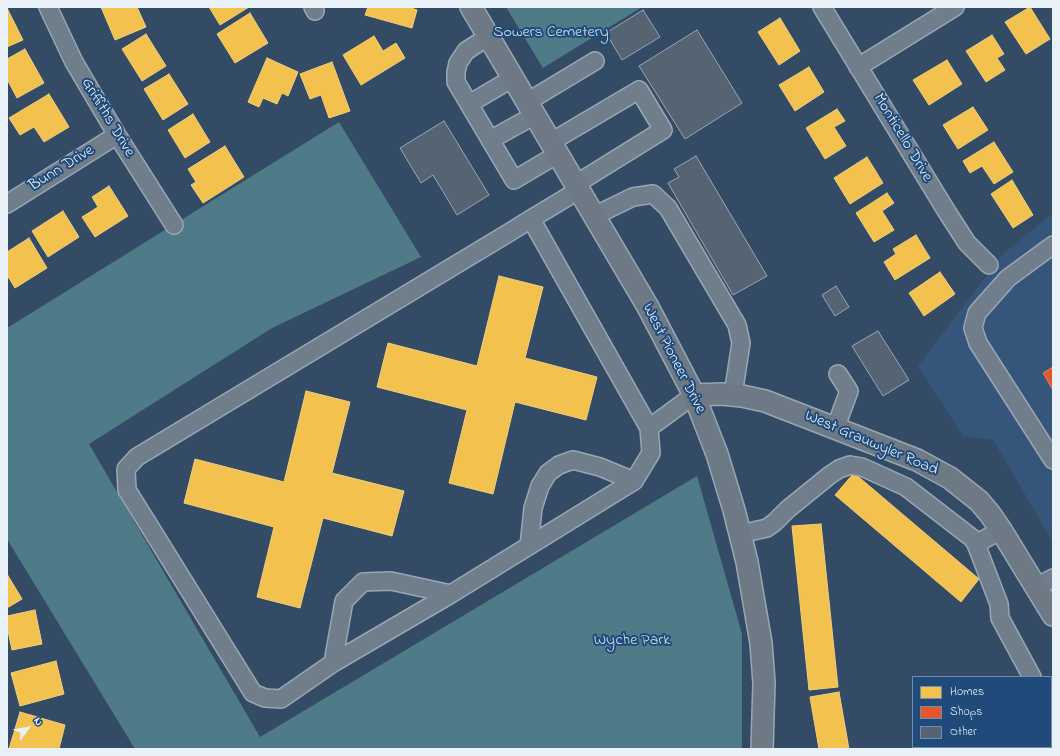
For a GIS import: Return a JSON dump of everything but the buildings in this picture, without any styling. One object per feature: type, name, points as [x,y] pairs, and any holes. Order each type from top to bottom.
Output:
[{"type":"main road","name":"West Pioneer Drive","points":[[471,7],[648,307],[694,395],[723,470],[747,562],[761,643],[764,684],[762,749]]},
{"type":"main road","name":"West Grauwyler Road","points":[[694,395],[733,395],[766,401],[917,460],[950,478],[979,501],[1045,583],[1053,615]]},
{"type":"street","name":"Griffiths Drive","points":[[48,7],[74,62],[117,135],[174,225]]},
{"type":"street","name":"Monticello Drive","points":[[822,7],[967,243],[989,264]]},
{"type":"street","points":[[858,67],[955,7]]},
{"type":"street","points":[[489,36],[466,51],[458,63],[456,82],[514,180],[555,148],[639,90],[664,130],[531,219],[137,457],[126,470],[127,490],[253,694],[265,698],[281,699],[333,663],[451,594],[634,481],[651,453],[649,428],[531,219]]},
{"type":"street","points":[[490,140],[594,61]]},
{"type":"street","points":[[469,104],[513,78]]},
{"type":"street","name":"Bunn Drive","points":[[7,204],[117,135]]},
{"type":"street","points":[[594,216],[633,197],[653,194],[668,208],[737,325],[741,343],[733,395]]},
{"type":"street","points":[[1053,245],[1008,278],[977,314],[973,328],[978,343],[1053,460]]},
{"type":"street","points":[[835,428],[849,392],[838,374]]},
{"type":"street","points":[[649,428],[694,395]]},
{"type":"street","points":[[529,546],[533,508],[540,486],[548,473],[559,465],[572,460],[600,467],[634,481]]},
{"type":"street","points":[[740,534],[767,528],[830,475],[839,469],[850,465],[862,467],[906,487],[972,538],[976,544],[999,604],[1000,618],[1031,676]]},
{"type":"street","points":[[976,544],[1001,530]]},
{"type":"street","points":[[333,663],[344,601],[363,582],[391,581],[451,594]]},
{"type":"shaded area","points":[[1053,213],[1053,542],[993,440],[963,436],[918,366],[1004,253]]},
{"type":"green space","name":"Sowers Cemetery","points":[[506,7],[642,7],[543,68]]},
{"type":"green space","name":"Wyche Park","points":[[339,122],[421,257],[272,328],[89,444],[260,737],[697,476],[742,634],[742,749],[135,749],[7,539],[7,328]]}]
